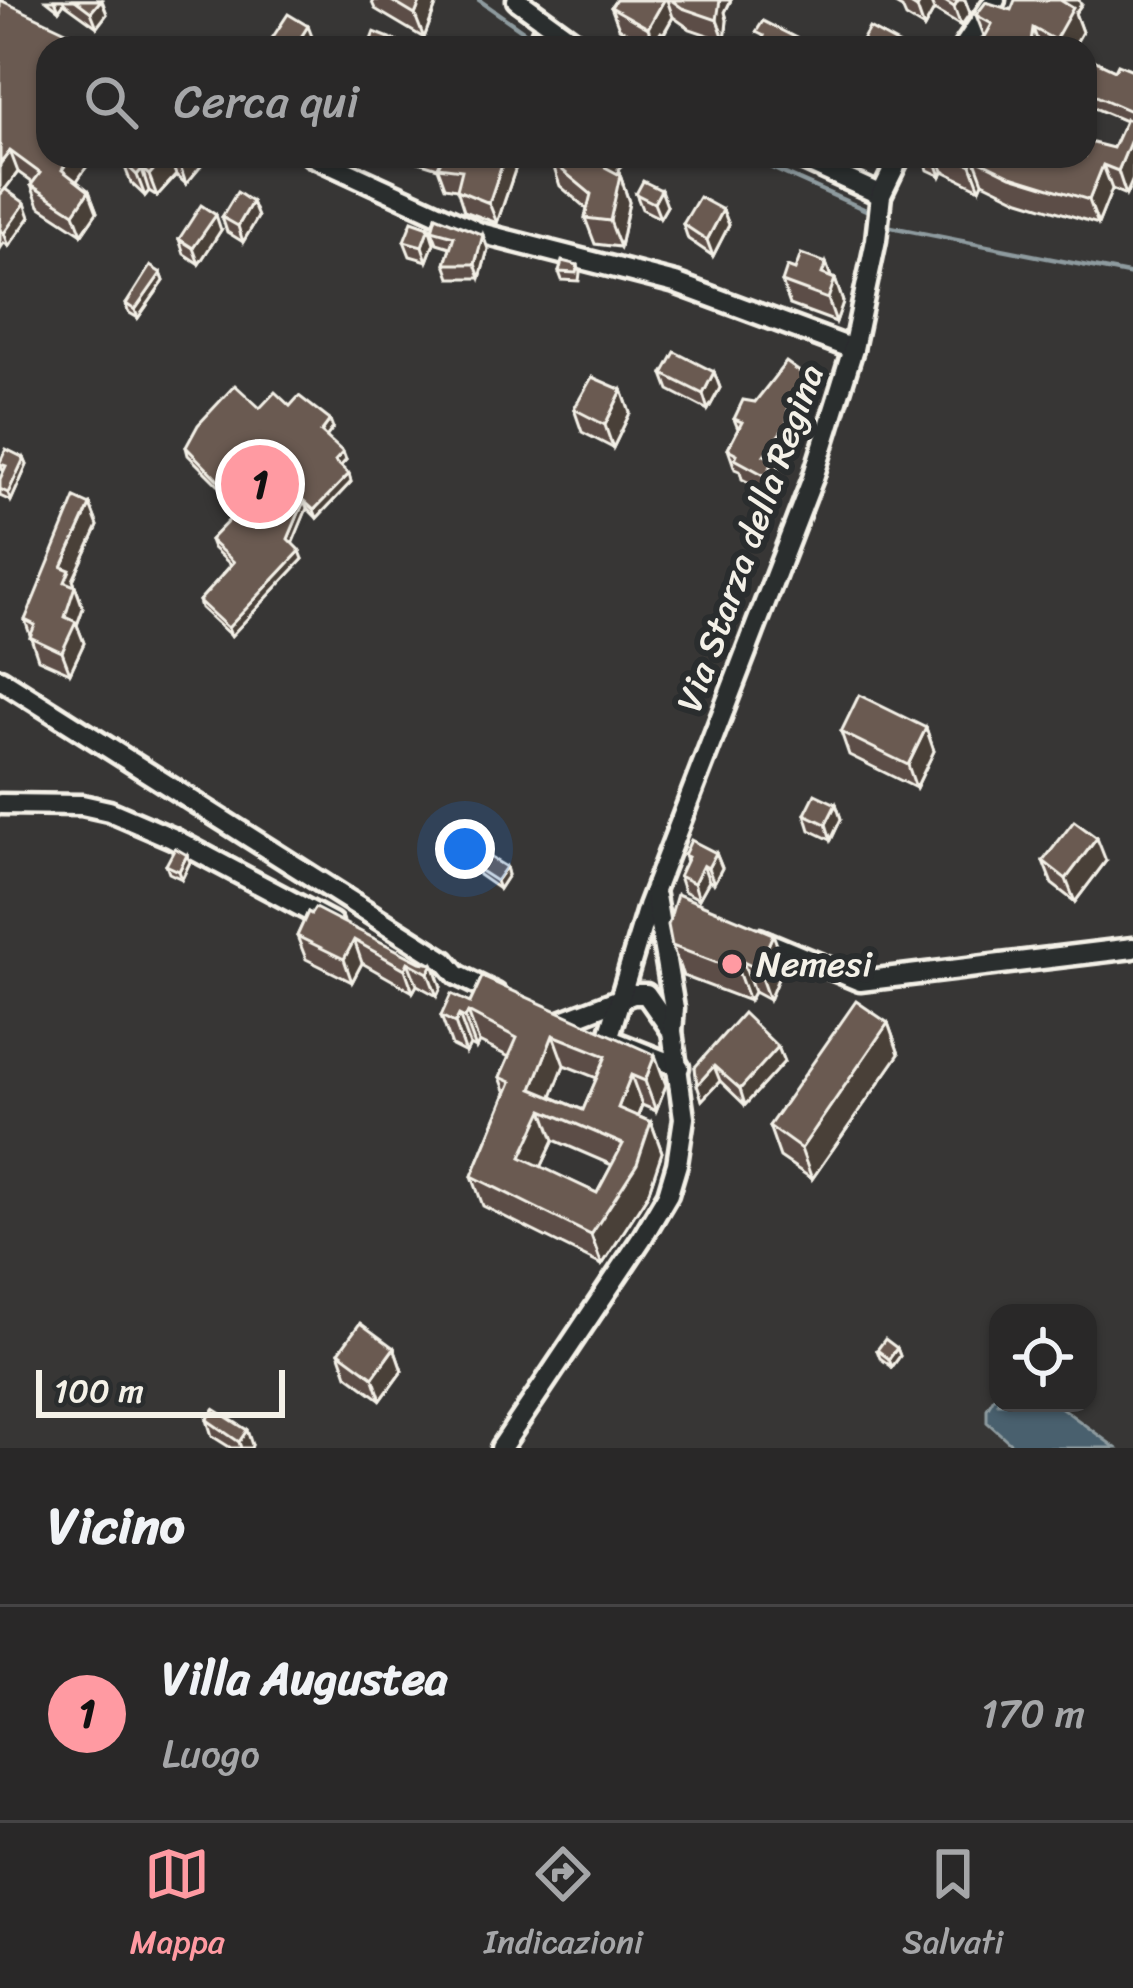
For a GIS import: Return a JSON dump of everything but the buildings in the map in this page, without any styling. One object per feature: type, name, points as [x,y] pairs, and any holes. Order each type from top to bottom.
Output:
[{"type":"street","points":[[517,0],[566,36]]},
{"type":"street","points":[[971,36],[994,0]]},
{"type":"street","points":[[338,168],[480,233],[675,283],[853,349]]},
{"type":"street","points":[[821,168],[881,196]]},
{"type":"street","name":"Via Starza della Regina","points":[[608,1039],[648,906],[813,478],[853,349],[881,196],[894,168]]},
{"type":"street","points":[[0,679],[445,961],[457,975]]},
{"type":"street","points":[[0,804],[82,805],[109,811],[172,838],[357,935]]},
{"type":"street","points":[[655,896],[676,904]]},
{"type":"street","name":"Via Starza della Regina","points":[[501,1448],[668,1194],[684,1118],[672,1031],[674,1008],[655,896]]},
{"type":"street","points":[[737,930],[860,981],[1133,948]]},
{"type":"street","points":[[396,954],[435,974],[457,975],[509,999]]},
{"type":"street","points":[[672,1031],[646,994],[552,1018],[679,1067]]},
{"type":"water","points":[[987,1409],[1067,1412],[1116,1448],[1016,1448],[987,1422]]},
{"type":"waterway","points":[[479,0],[530,36]]},
{"type":"waterway","points":[[772,168],[866,210]]},
{"type":"waterway","points":[[891,227],[1133,275]]},
{"type":"place","name":"Villa Augustea","points":[[260,484]]},
{"type":"place","name":"Nemesi","points":[[732,964]]}]
